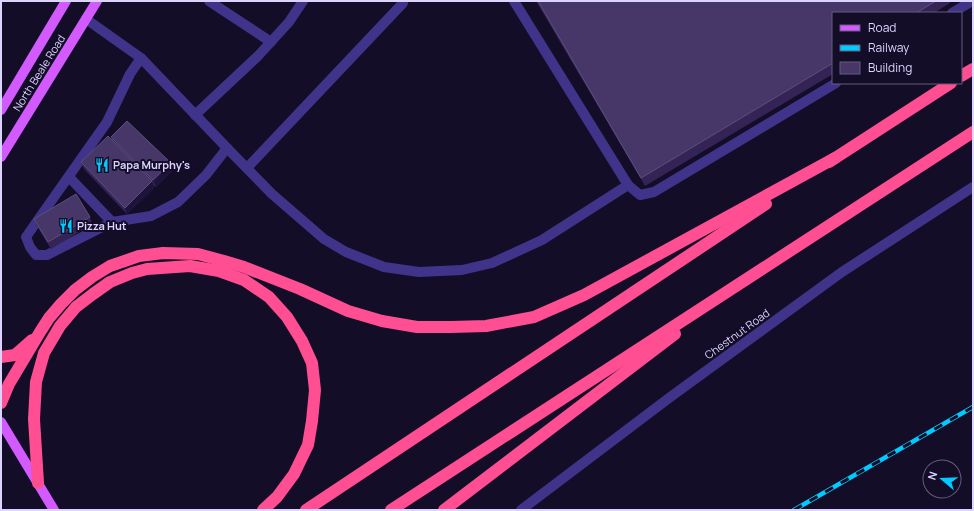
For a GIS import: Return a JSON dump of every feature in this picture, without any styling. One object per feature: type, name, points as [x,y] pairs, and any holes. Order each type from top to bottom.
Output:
[{"type":"highway","points":[[962,75],[973,69]]},
{"type":"highway","points":[[306,510],[835,158],[949,84]]},
{"type":"highway","points":[[392,510],[973,132]]},
{"type":"highway","points":[[1,402],[9,384],[40,332],[61,304],[75,290],[92,277],[110,266],[139,256],[163,252],[198,254],[244,267],[300,289],[348,311],[382,321],[417,327],[486,326],[534,317],[584,295],[835,158]]},
{"type":"highway","points":[[38,483],[34,419],[36,382],[44,353],[60,326],[76,307],[110,282],[132,272],[147,269],[190,266],[219,271],[244,280],[270,298],[287,317],[299,335],[312,363],[315,390],[308,446],[294,474],[277,497],[263,510]]},
{"type":"highway","points":[[444,510],[749,278]]},
{"type":"highway","points":[[1,357],[15,355],[40,332]]},
{"type":"main road","name":"North Beale Road","points":[[1,157],[97,1]]},
{"type":"main road","name":"North Beale Road","points":[[1,110],[6,96],[62,2]]},
{"type":"main road","points":[[1,422],[54,510]]},
{"type":"lane","points":[[209,1],[271,42]]},
{"type":"lane","points":[[195,115],[258,56],[290,22],[303,1]]},
{"type":"lane","points":[[514,1],[628,185],[640,195],[654,192],[834,84]]},
{"type":"lane","points":[[954,12],[972,1]]},
{"type":"lane","points":[[247,168],[403,2]]},
{"type":"lane","points":[[86,19],[141,58],[272,194],[324,239],[346,252],[384,267],[419,272],[462,270],[492,263],[542,240],[628,185]]},
{"type":"lane","points":[[141,58],[130,74],[106,122],[26,237],[30,247],[36,255],[46,255],[112,222],[151,216],[178,202],[206,176],[227,148]]},
{"type":"lane","points":[[69,177],[112,222]]},
{"type":"lane","name":"Chestnut Road","points":[[521,510],[669,398],[842,272],[973,187]]},
{"type":"building","points":[[538,1],[936,1],[918,12],[832,12],[832,64],[641,178]]},
{"type":"building","points":[[127,121],[171,163],[153,180],[111,137]]},
{"type":"building","points":[[108,136],[152,181],[125,208],[81,162]]},
{"type":"building","points":[[76,194],[90,217],[48,242],[34,219]]},
{"type":"railway","points":[[794,510],[973,407]]},
{"type":"place","name":"Papa Murphy's","points":[[102,165]]},
{"type":"place","name":"Pizza Hut","points":[[66,226]]}]
